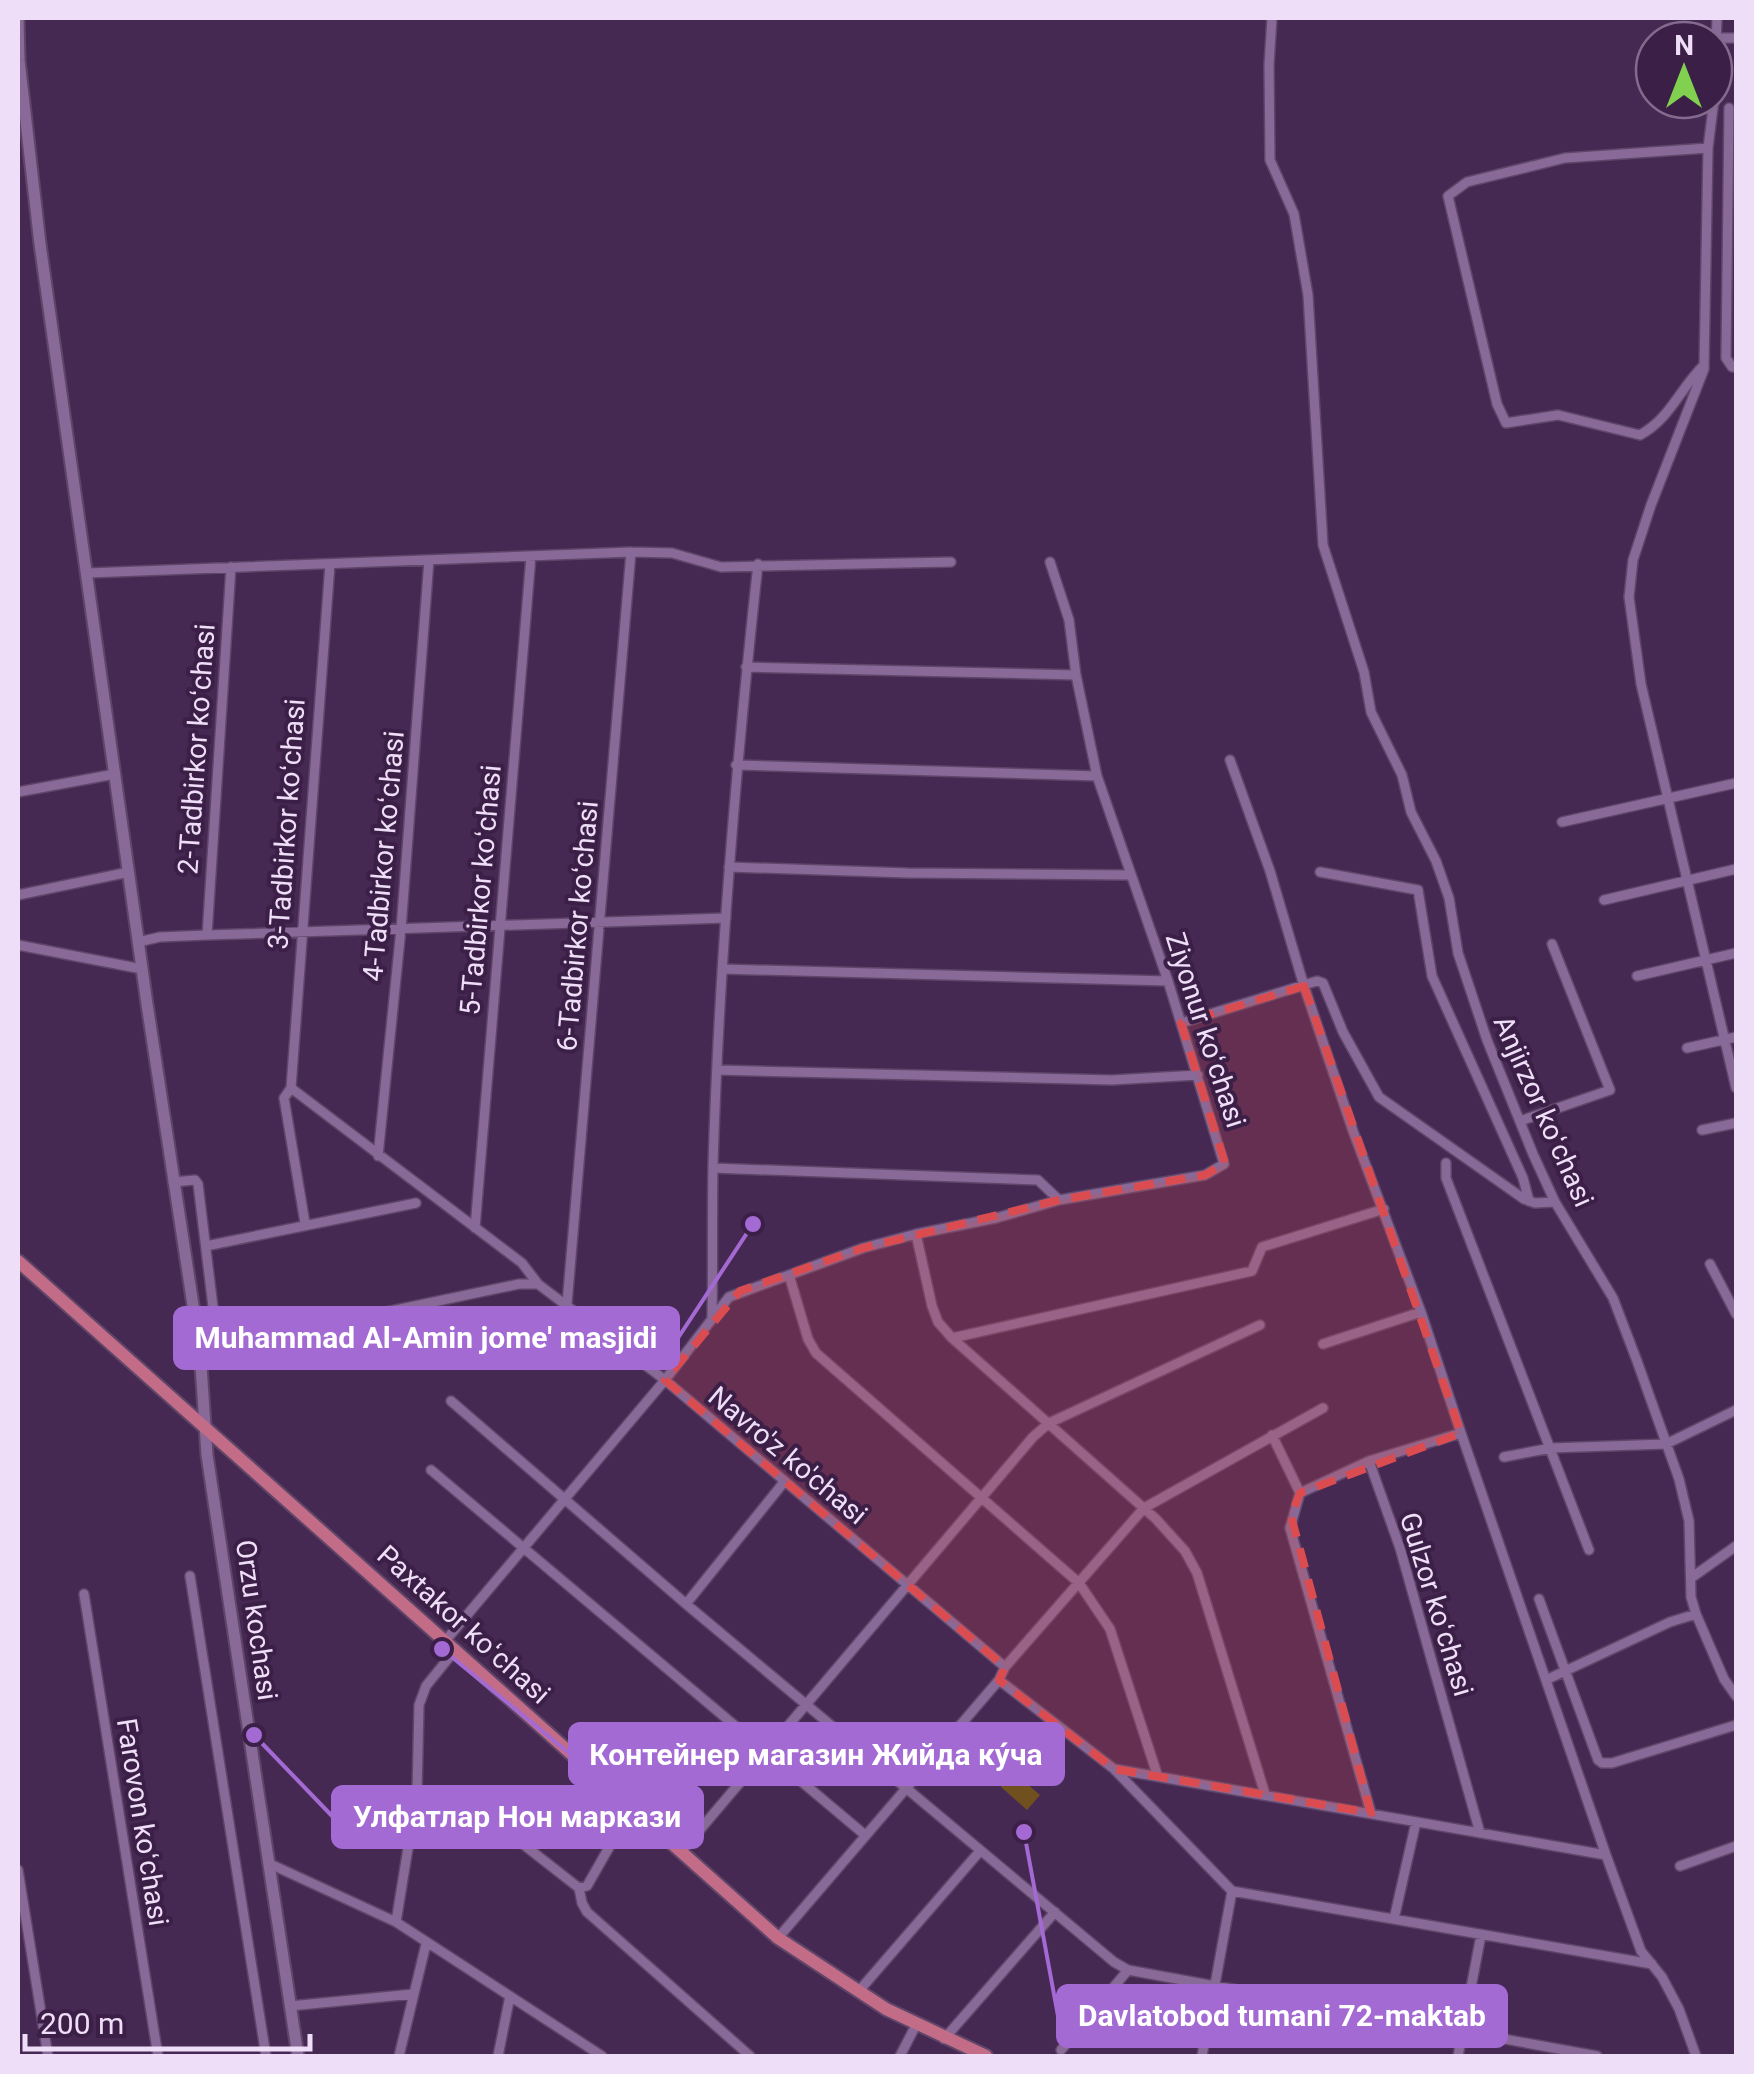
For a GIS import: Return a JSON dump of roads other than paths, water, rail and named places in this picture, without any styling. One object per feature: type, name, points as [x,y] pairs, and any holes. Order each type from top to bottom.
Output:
[{"type":"main road","name":"Orzu kochasi","points":[[18,18],[19,60],[40,244],[142,969],[184,1181],[205,1427],[298,2056]]},
{"type":"main road","name":"Paxtakor koʻchasi","points":[[18,1262],[778,1938],[858,1992],[916,2025],[986,2056]]},
{"type":"street","name":"Anjirzor koʻchasi","points":[[1272,18],[1270,160],[1294,214],[1308,295],[1323,545],[1364,672],[1371,712],[1402,775],[1411,812],[1436,861],[1449,898],[1458,953],[1470,991],[1555,1202],[1613,1298],[1679,1479],[1689,1521],[1691,1597],[1724,1679],[1736,1696]]},
{"type":"street","points":[[1711,120],[1705,364],[1698,392],[1633,560],[1629,597],[1641,684],[1736,1088]]},
{"type":"street","points":[[1729,120],[1732,283],[1726,358],[1736,367]]},
{"type":"street","points":[[1705,364],[1671,410],[1654,428],[1640,435],[1558,415],[1506,423],[1497,404],[1448,196],[1467,182],[1565,158],[1708,148]]},
{"type":"street","points":[[88,572],[631,552],[672,554],[721,567],[952,562]]},
{"type":"street","name":"6-Tadbirkor koʻchasi","points":[[567,1304],[631,552]]},
{"type":"street","name":"5-Tadbirkor koʻchasi","points":[[476,1228],[531,556]]},
{"type":"street","name":"4-Tadbirkor koʻchasi","points":[[378,1156],[401,930],[430,560]]},
{"type":"street","name":"Ziyonur koʻchasi","points":[[396,1922],[418,1793],[418,1704],[426,1686],[451,1645],[523,1548],[665,1380],[729,1297],[863,1248],[1058,1200],[1205,1176],[1224,1164],[1168,981],[1098,776],[1076,676],[1069,620],[1050,562]]},
{"type":"street","name":"3-Tadbirkor koʻchasi","points":[[306,1223],[284,1098],[291,1088],[330,564]]},
{"type":"street","points":[[712,1318],[713,1168],[722,970],[736,765],[758,564]]},
{"type":"street","name":"2-Tadbirkor koʻchasi","points":[[207,935],[231,566]]},
{"type":"street","points":[[746,667],[1076,676]]},
{"type":"street","points":[[1230,760],[1270,871],[1304,986],[1421,1312],[1606,1856],[1641,1952],[1679,2009],[1696,2056]]},
{"type":"street","points":[[736,765],[1098,776]]},
{"type":"street","points":[[18,792],[115,774]]},
{"type":"street","points":[[1562,822],[1736,784]]},
{"type":"street","points":[[729,867],[1129,875]]},
{"type":"street","points":[[1604,900],[1736,869]]},
{"type":"street","points":[[18,895],[129,872]]},
{"type":"street","points":[[1320,872],[1418,890],[1432,976],[1523,1178],[1529,1201]]},
{"type":"street","points":[[138,942],[160,936],[726,918]]},
{"type":"street","points":[[1520,1121],[1610,1090],[1552,944]]},
{"type":"street","points":[[18,945],[142,969]]},
{"type":"street","points":[[1636,976],[1736,953]]},
{"type":"street","points":[[722,970],[1168,981]]},
{"type":"street","points":[[1181,1023],[1323,982],[1343,1032],[1379,1097],[1529,1201],[1555,1202]]},
{"type":"street","points":[[1687,1048],[1736,1037]]},
{"type":"street","points":[[717,1070],[1112,1080],[1198,1075]]},
{"type":"street","name":"Navro'z ko'chasi","points":[[291,1088],[522,1263],[538,1284],[665,1380],[1005,1667]]},
{"type":"street","points":[[1702,1130],[1736,1122]]},
{"type":"street","points":[[1446,1163],[1446,1178],[1589,1550]]},
{"type":"street","points":[[713,1168],[1038,1180],[1058,1200]]},
{"type":"street","points":[[184,1181],[206,1246],[218,1348]]},
{"type":"street","points":[[206,1246],[416,1203]]},
{"type":"street","points":[[952,1338],[1252,1271],[1262,1247],[1384,1209]]},
{"type":"street","points":[[916,1234],[938,1322],[1169,1532],[1197,1573],[1265,1794]]},
{"type":"street","points":[[1710,1264],[1736,1314]]},
{"type":"street","points":[[788,1274],[808,1339],[816,1352],[1079,1583],[1110,1630],[1156,1774]]},
{"type":"street","points":[[200,1351],[500,1288],[538,1284]]},
{"type":"street","points":[[1323,1344],[1421,1312]]},
{"type":"street","points":[[681,1852],[906,1583],[1049,1423],[1260,1325]]},
{"type":"street","points":[[451,1401],[686,1604],[1128,1970],[1597,2056]]},
{"type":"street","points":[[778,1938],[1144,1508],[1323,1408]]},
{"type":"street","points":[[1504,1457],[1552,1448],[1666,1444],[1736,1410]]},
{"type":"street","points":[[1300,1493],[1368,1461],[1461,1432]]},
{"type":"street","points":[[1272,1435],[1300,1493],[1290,1528],[1372,1814]]},
{"type":"street","name":"Gulzor koʻchasi","points":[[1368,1461],[1400,1548],[1480,1833]]},
{"type":"street","points":[[431,1470],[865,1835]]},
{"type":"street","points":[[686,1604],[784,1482]]},
{"type":"street","points":[[1691,1578],[1736,1546]]},
{"type":"street","points":[[190,1576],[266,2056]]},
{"type":"street","name":"Farovon koʻchasi","points":[[84,1594],[158,2056]]},
{"type":"street","points":[[1539,1599],[1602,1764],[1736,1725]]},
{"type":"street","points":[[1548,1679],[1670,1622],[1696,1614]]},
{"type":"street","points":[[1724,1679],[1736,1670]]},
{"type":"street","points":[[999,1680],[1114,1769],[1232,1891],[1652,1964]]},
{"type":"street","points":[[1114,1769],[1606,1856]]},
{"type":"street","points":[[469,1802],[579,1888],[588,1912],[750,2056]]},
{"type":"street","points":[[579,1888],[588,1886],[631,1809]]},
{"type":"street","points":[[1394,1919],[1416,1822]]},
{"type":"street","points":[[1680,1866],[1736,1846]]},
{"type":"street","points":[[858,1992],[980,1851]]},
{"type":"street","points":[[268,1863],[396,1922],[602,2056]]},
{"type":"street","points":[[18,1870],[48,2056]]},
{"type":"street","points":[[1202,2056],[1232,1891]]},
{"type":"street","points":[[944,2039],[1055,1912]]},
{"type":"street","points":[[1458,2056],[1481,1935]]},
{"type":"street","points":[[399,2056],[426,1944]]},
{"type":"street","points":[[1061,2050],[1128,1970]]},
{"type":"street","points":[[290,2006],[414,1994]]},
{"type":"street","points":[[498,2056],[510,1996]]},
{"type":"street","points":[[900,2056],[916,2025]]},
{"type":"place","name":"Muhammad Al-Amin jome' masjidi","points":[[753,1224]]},
{"type":"place","name":"Контейнер магазин Жийда ку́ча","points":[[442,1649]]},
{"type":"place","name":"Улфатлар Нон маркази","points":[[254,1735]]},
{"type":"place","name":"Davlatobod tumani 72-maktab","points":[[1024,1832]]}]
